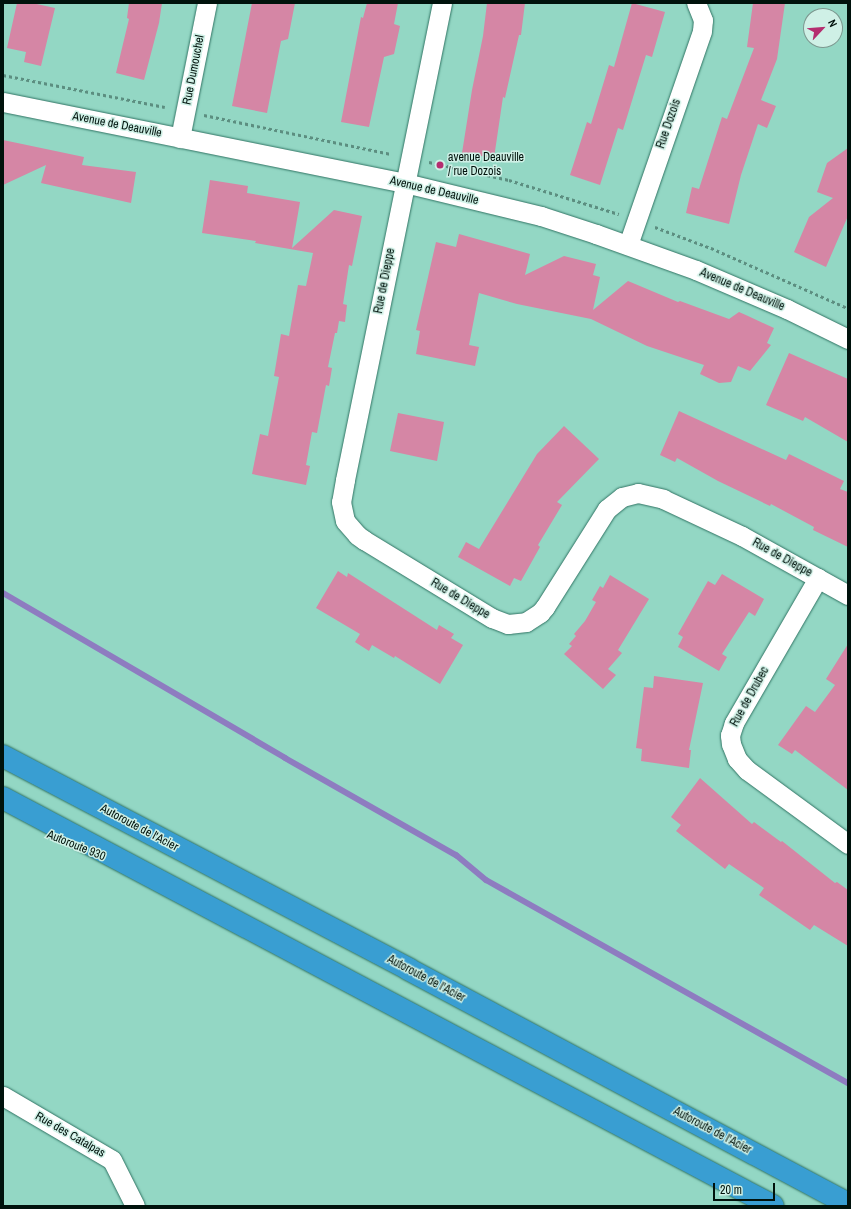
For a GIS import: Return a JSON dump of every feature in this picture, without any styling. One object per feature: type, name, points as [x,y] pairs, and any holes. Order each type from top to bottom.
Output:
[{"type":"highway","points":[[3,750],[34,772]]},
{"type":"highway","name":"Autoroute de l'Acier","points":[[3,756],[401,965],[848,1204]]},
{"type":"highway","points":[[3,798],[773,1206]]},
{"type":"highway","name":"Autoroute 930","points":[[3,816],[149,876]]},
{"type":"street","name":"Rue Dumouchel","points":[[180,138],[207,3]]},
{"type":"street","points":[[405,183],[442,3]]},
{"type":"street","name":"Rue Dozois","points":[[628,245],[702,31],[702,20],[696,3]]},
{"type":"street","name":"Avenue de Deauville","points":[[3,102],[405,183],[511,208],[628,245],[735,287],[847,335]]},
{"type":"street","name":"Rue de Dieppe","points":[[405,183],[341,502],[345,520],[356,535],[492,618],[508,624],[526,622],[545,607],[607,509],[614,501],[629,494],[648,495],[663,499],[742,536],[848,595]]},
{"type":"street","name":"Rue de Drubec","points":[[818,578],[734,723],[730,735],[731,744],[737,759],[747,770],[848,844]]},
{"type":"street","name":"Rue des Catalpas","points":[[3,1096],[112,1160],[135,1206]]},
{"type":"path","points":[[3,75],[167,108]]},
{"type":"path","points":[[203,115],[392,154]]},
{"type":"path","points":[[428,162],[509,180],[620,215]]},
{"type":"path","points":[[654,226],[734,258],[848,308]]},
{"type":"building","points":[[17,3],[32,3],[55,8],[41,66],[24,62],[26,52],[7,48]]},
{"type":"building","points":[[129,3],[162,3],[159,23],[144,80],[116,73],[129,19],[127,18]]},
{"type":"building","points":[[252,3],[295,3],[288,39],[281,41],[267,113],[232,106]]},
{"type":"building","points":[[367,3],[398,3],[394,24],[400,26],[394,54],[384,57],[369,127],[341,122],[361,17],[363,18]]},
{"type":"building","points":[[487,3],[525,3],[521,35],[519,35],[505,98],[503,97],[494,158],[462,153],[472,90],[483,36]]},
{"type":"building","points":[[632,3],[665,12],[652,57],[646,55],[623,130],[618,128],[600,185],[570,175],[587,122],[591,124],[609,65],[614,67]]},
{"type":"building","points":[[753,3],[785,3],[777,59],[761,100],[776,106],[767,128],[758,124],[741,175],[729,224],[686,213],[692,187],[699,189],[722,117],[727,119],[754,48],[747,47]]},
{"type":"building","points":[[3,140],[84,157],[82,165],[136,172],[131,203],[41,183],[46,165],[3,185]]},
{"type":"building","points":[[848,148],[848,216],[826,267],[794,252],[809,217],[833,198],[817,192],[827,163]]},
{"type":"building","points":[[210,180],[248,186],[247,193],[300,202],[292,248],[334,210],[362,216],[352,266],[349,265],[343,304],[347,305],[345,322],[339,321],[337,333],[335,333],[328,367],[332,368],[329,386],[326,385],[317,433],[312,432],[306,465],[310,466],[306,485],[252,474],[260,434],[268,436],[279,377],[274,376],[281,334],[289,336],[298,285],[306,286],[313,253],[255,243],[256,241],[202,233]]},
{"type":"building","points":[[459,234],[530,254],[525,275],[564,256],[596,264],[593,275],[600,277],[593,310],[628,281],[678,302],[680,301],[729,319],[739,312],[748,316],[774,328],[767,343],[771,345],[750,371],[738,366],[731,382],[719,383],[700,374],[704,365],[647,346],[591,319],[517,304],[479,293],[469,345],[479,347],[475,366],[416,354],[420,331],[416,330],[436,242],[456,247]]},
{"type":"building","points":[[789,353],[848,379],[848,442],[805,417],[803,421],[766,405]]},
{"type":"building","points":[[679,411],[786,460],[789,454],[844,481],[840,489],[848,492],[848,547],[813,530],[814,527],[771,504],[770,506],[718,481],[677,458],[675,462],[660,455]]},
{"type":"building","points":[[398,413],[444,422],[437,461],[390,451]]},
{"type":"building","points":[[564,426],[599,459],[557,502],[562,505],[538,545],[540,547],[521,581],[514,578],[510,586],[458,557],[466,542],[479,549],[537,454]]},
{"type":"building","points":[[338,571],[347,577],[348,573],[437,630],[439,625],[454,634],[451,638],[463,645],[440,684],[395,656],[394,658],[372,645],[369,651],[355,642],[360,634],[316,608]]},
{"type":"building","points":[[722,574],[764,599],[755,616],[749,612],[722,654],[727,657],[719,671],[678,647],[683,637],[678,634],[708,581],[715,585]]},
{"type":"building","points":[[610,575],[649,599],[618,650],[622,653],[608,669],[616,675],[603,689],[564,654],[572,646],[569,644],[576,636],[574,634],[585,621],[596,602],[592,600],[600,586],[603,588]]},
{"type":"building","points":[[848,644],[848,790],[795,750],[792,754],[778,745],[806,706],[815,712],[835,685],[826,679]]},
{"type":"building","points":[[654,676],[703,683],[689,750],[691,750],[689,768],[641,761],[642,749],[636,748],[644,687],[653,688]]},
{"type":"building","points":[[700,778],[752,824],[754,822],[781,842],[782,841],[835,883],[837,882],[848,890],[848,946],[814,925],[810,930],[759,895],[764,888],[729,864],[725,869],[676,831],[681,825],[671,817]]},
{"type":"waterway","points":[[3,593],[285,758],[456,855],[486,880],[848,1083]]},
{"type":"place","name":"avenue Deauville / rue Dozois","points":[[440,165]]}]
